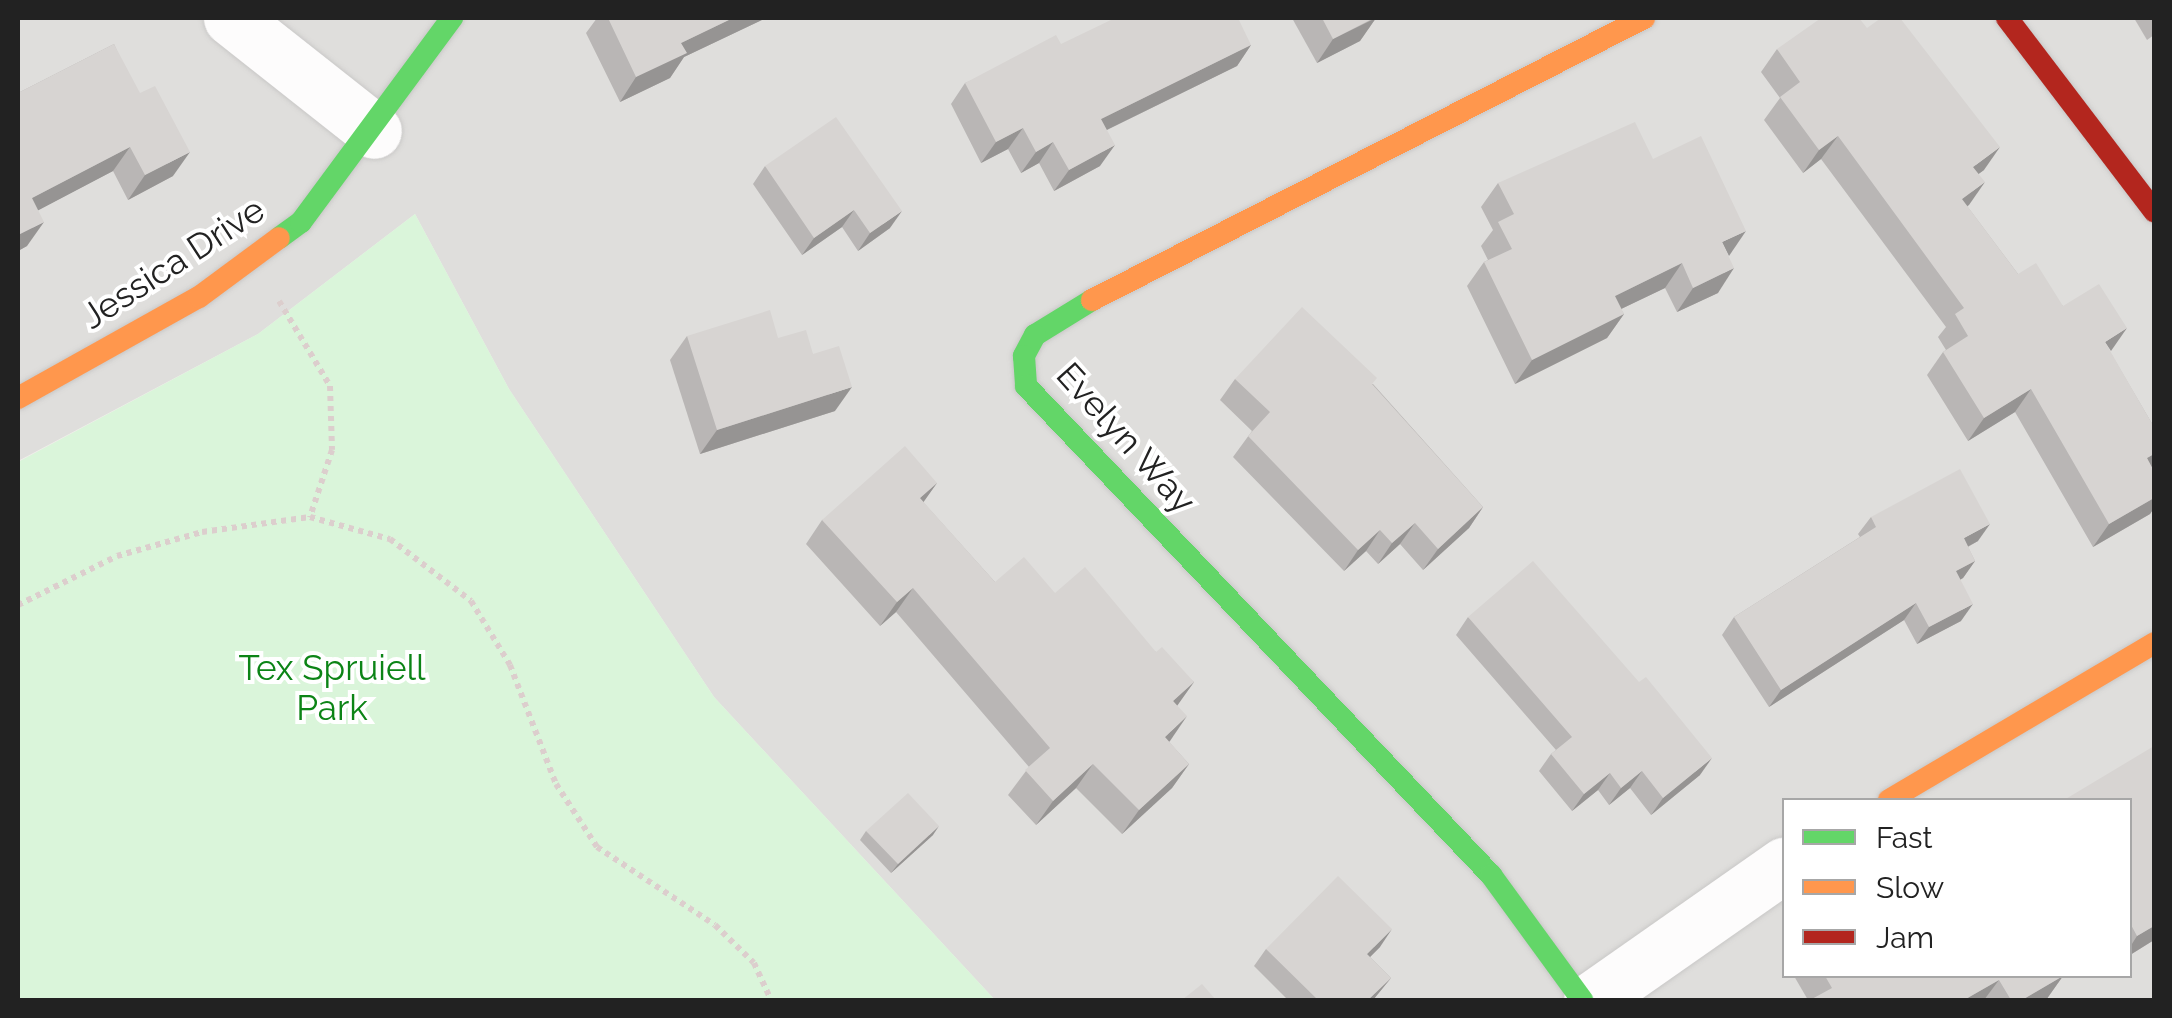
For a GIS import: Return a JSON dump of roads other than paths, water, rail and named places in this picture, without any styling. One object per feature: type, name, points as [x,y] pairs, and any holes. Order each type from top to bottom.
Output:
[{"type":"street","points":[[231,18],[374,131]]},
{"type":"street","name":"Jessica Drive","points":[[18,398],[199,297],[301,222],[374,131],[452,18]]},
{"type":"street","name":"Evelyn Way","points":[[1582,1000],[1491,875],[1026,386],[1024,356],[1035,335],[1088,302],[1644,18]]},
{"type":"street","points":[[2007,18],[2154,211]]},
{"type":"street","points":[[1891,798],[2154,643]]},
{"type":"street","points":[[1591,1000],[1782,866]]},
{"type":"park label","name":"Tex Spruiell Park","points":[[332,688]]}]
